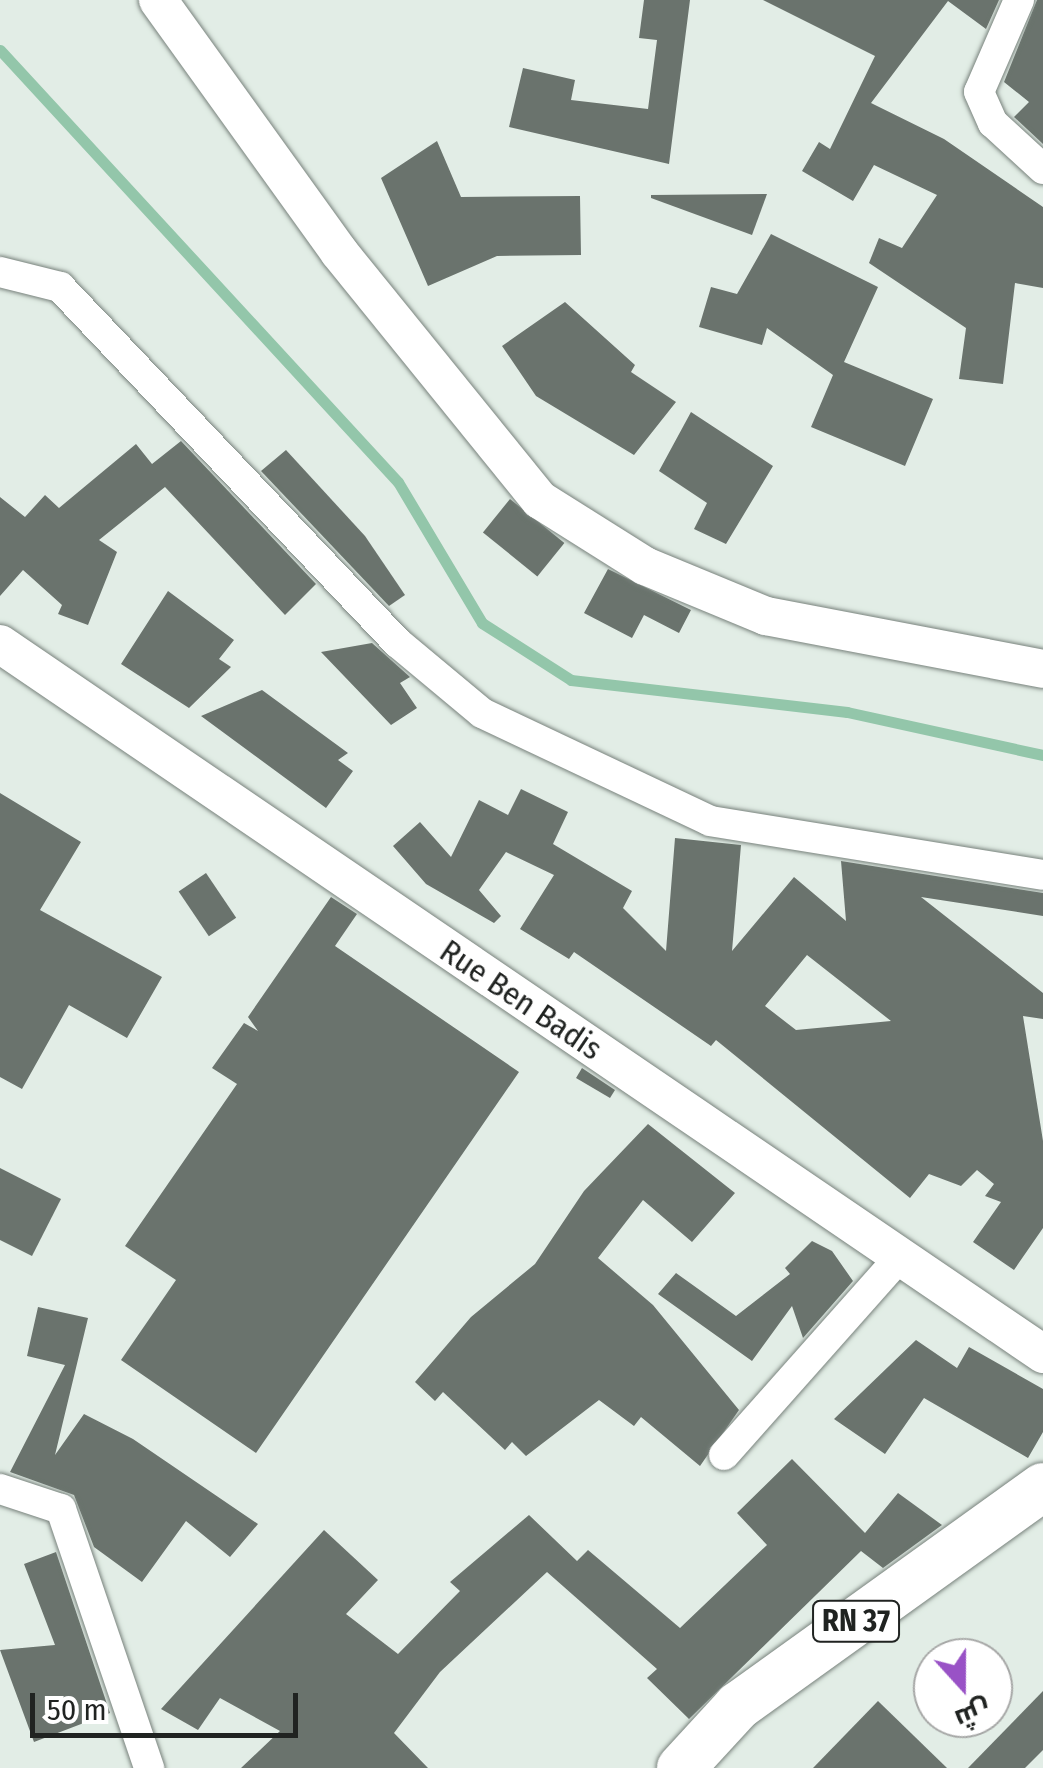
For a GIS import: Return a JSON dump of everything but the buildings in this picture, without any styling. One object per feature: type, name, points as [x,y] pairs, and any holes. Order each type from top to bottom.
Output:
[{"type":"main road","name":"RN 37","points":[[681,1768],[738,1706],[1043,1487]]},
{"type":"street","points":[[158,0],[339,252],[540,500],[645,566],[766,616],[1043,669]]},
{"type":"street","points":[[1018,0],[979,92],[993,123],[1043,169]]},
{"type":"street","points":[[0,272],[60,287],[398,643],[482,712],[710,822],[1043,875]]},
{"type":"street","name":"Rue Ben Badis","points":[[0,644],[1043,1354]]},
{"type":"street","points":[[724,1456],[900,1256]]},
{"type":"street","points":[[0,1489],[61,1509],[150,1768]]},
{"type":"waterway","points":[[0,50],[398,482],[482,623],[571,680],[847,712],[1043,755]]}]
